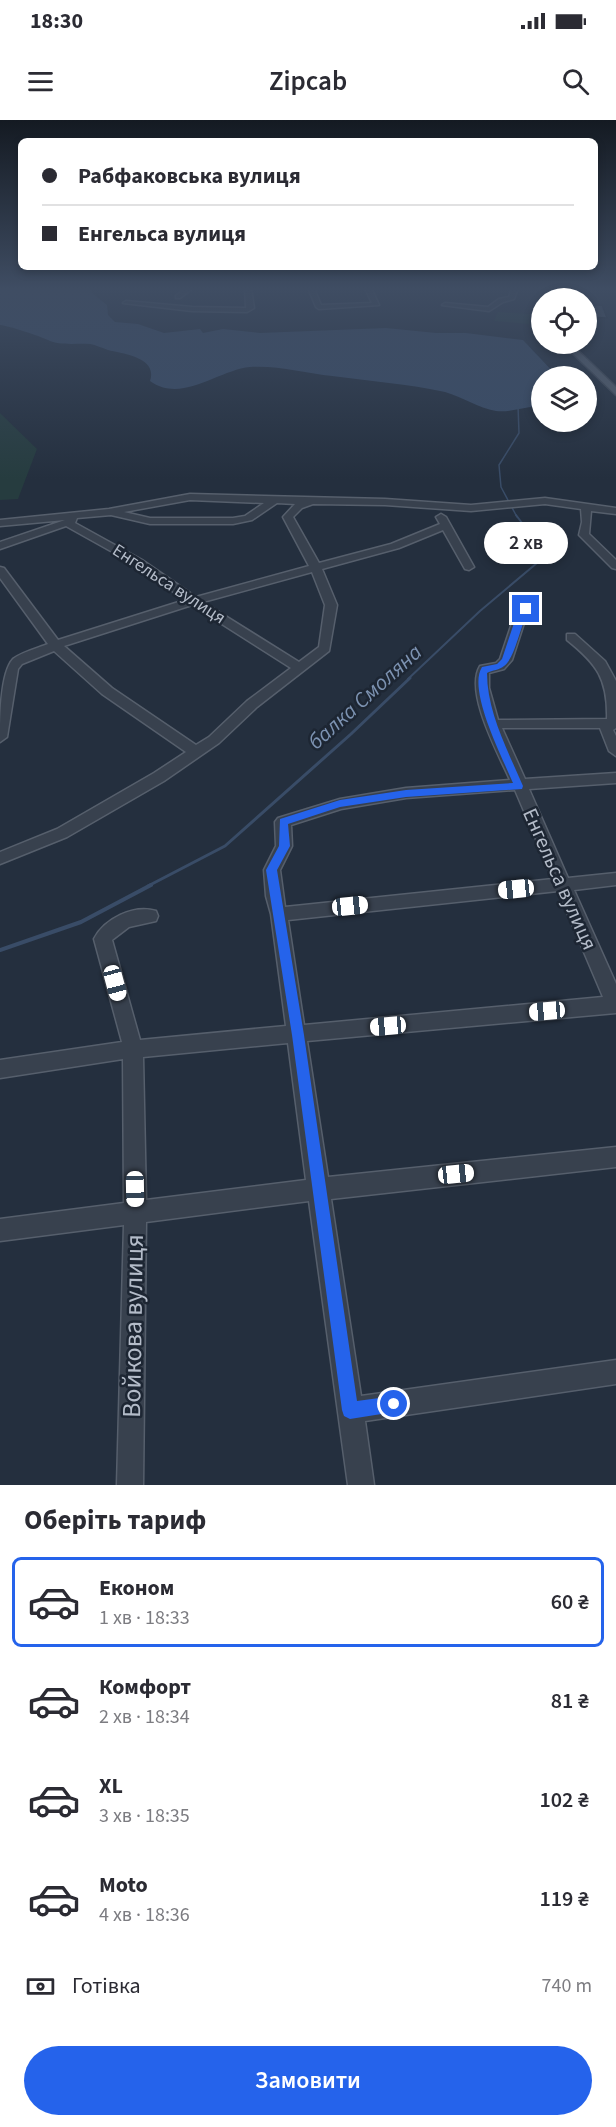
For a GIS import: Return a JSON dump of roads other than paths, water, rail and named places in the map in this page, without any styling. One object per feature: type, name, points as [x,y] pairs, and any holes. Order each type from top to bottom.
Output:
[{"type":"main road","points":[[577,354],[616,392]]},
{"type":"street","points":[[0,523],[109,512],[190,497],[471,508],[555,502],[616,511]]},
{"type":"street","points":[[109,512],[150,521],[233,522],[248,518],[274,501]]},
{"type":"street","points":[[0,858],[62,832],[159,777],[214,740],[252,704],[325,648],[332,605],[316,567],[288,517],[298,506],[313,501]]},
{"type":"street","points":[[434,506],[469,567]]},
{"type":"street","points":[[586,507],[587,522],[584,535],[616,566]]},
{"type":"street","points":[[0,546],[68,523],[85,514]]},
{"type":"street","name":"Енгельса вулиця","points":[[68,523],[138,562],[194,601],[299,667]]},
{"type":"street","points":[[0,737],[3,706],[12,669],[18,661],[55,645],[194,601],[395,546],[445,525]]},
{"type":"street","points":[[0,570],[55,645],[107,691],[196,752]]},
{"type":"street","name":"Енгельса вулиця","points":[[533,597],[519,620],[506,660],[500,666],[485,669],[483,688],[493,724],[519,786],[616,1005]]},
{"type":"street","points":[[571,638],[597,658],[609,674],[613,689],[614,723]]},
{"type":"street","points":[[493,724],[614,723]]},
{"type":"street","points":[[614,723],[606,729],[616,751]]},
{"type":"street","points":[[361,1485],[298,1035],[279,914],[274,896],[272,870],[284,846],[283,822],[340,804],[395,795],[616,778]]},
{"type":"street","points":[[279,914],[616,879]]},
{"type":"street","name":"Войкова вулиця","points":[[130,1485],[135,1213],[133,1049],[103,939],[110,928],[124,920],[150,916]]},
{"type":"street","points":[[0,1069],[133,1049],[616,1005]]},
{"type":"street","points":[[0,1230],[319,1190],[616,1157]]},
{"type":"street","points":[[350,1410],[616,1372]]},
{"type":"water","points":[[115,352],[531,352],[548,366],[531,366],[531,407],[496,411],[452,394],[431,389],[270,367],[238,369],[200,384],[175,389],[162,387],[150,381],[149,367],[138,358]]},
{"type":"waterway","name":"балка Смоляна","points":[[517,517],[501,487],[499,465],[519,433],[518,406]]},
{"type":"waterway","name":"балка Смоляна","points":[[408,679],[480,611],[537,563],[525,527],[516,515]]},
{"type":"waterway","name":"балка Смоляна","points":[[148,886],[225,846],[410,678]]},
{"type":"waterway","name":"балка Смоляна","points":[[0,950],[81,922],[151,885]]}]
